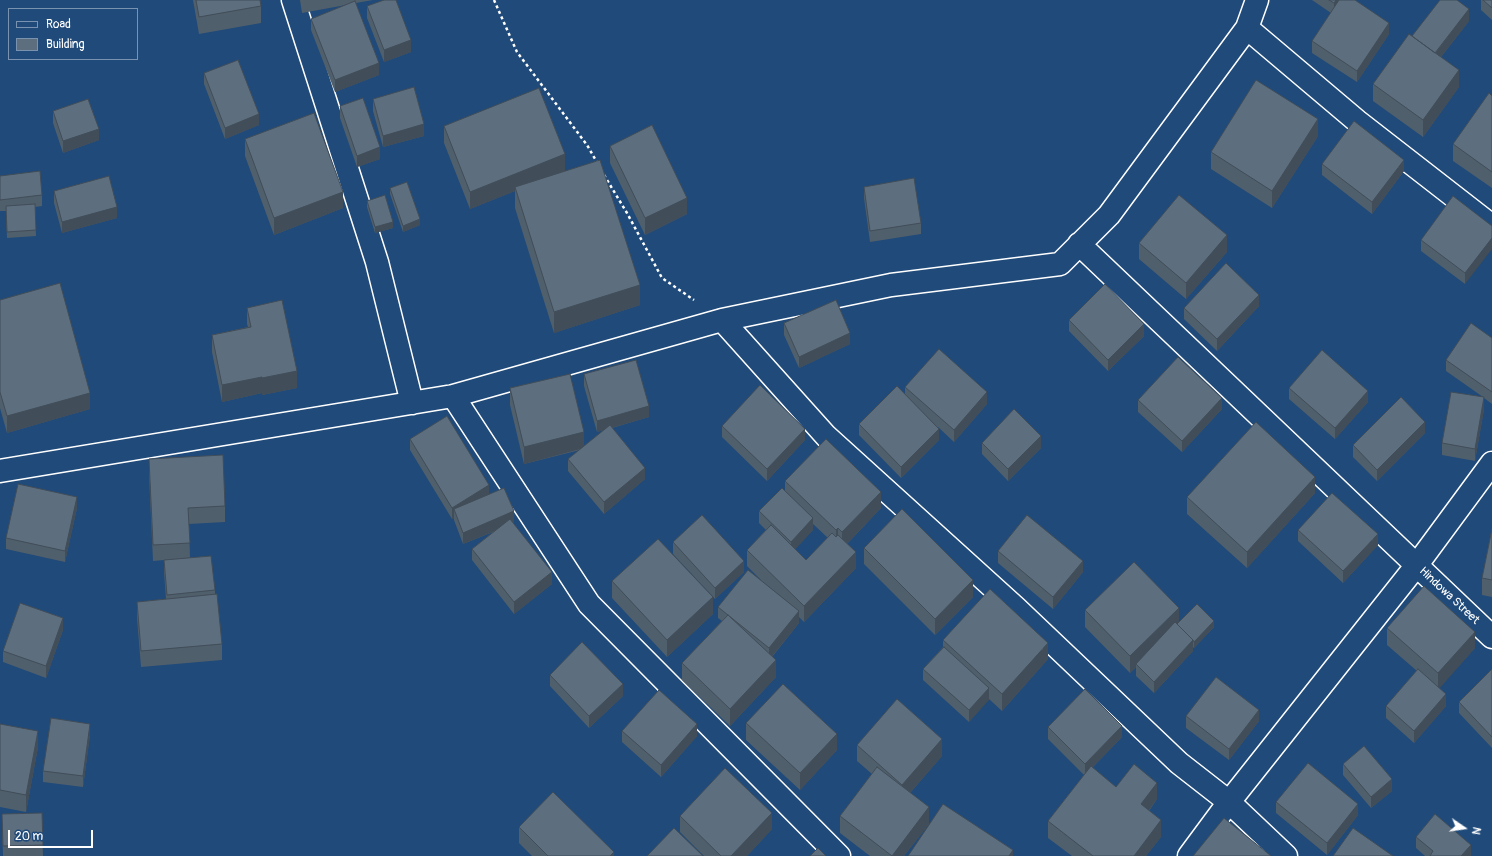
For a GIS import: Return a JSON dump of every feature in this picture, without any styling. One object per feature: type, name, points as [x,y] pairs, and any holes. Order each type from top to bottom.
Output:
[{"type":"street","points":[[293,0],[377,262],[412,403]]},
{"type":"street","points":[[0,471],[453,396],[722,320],[891,285],[1060,264],[1109,215],[1247,28],[1257,0]]},
{"type":"street","points":[[1247,28],[1357,121],[1492,226]]},
{"type":"street","name":"Hindowa Street","points":[[1079,244],[1492,637]]},
{"type":"street","points":[[722,320],[826,436],[1017,608],[1179,763],[1229,802],[1286,856]]},
{"type":"street","points":[[453,396],[589,604],[839,856]]},
{"type":"street","points":[[1189,856],[1411,561],[1492,463]]},
{"type":"path","points":[[494,0],[517,52],[587,145],[599,166]]},
{"type":"path","points":[[603,172],[662,278],[722,320]]},
{"type":"building","points":[[196,0],[260,0],[261,6],[199,17]]},
{"type":"building","points":[[384,0],[396,0],[411,40],[384,50],[367,6]]},
{"type":"building","points":[[1329,0],[1336,0],[1334,3]]},
{"type":"building","points":[[1339,0],[1355,0],[1389,23],[1357,71],[1312,41]]},
{"type":"building","points":[[1440,0],[1457,0],[1469,9],[1435,53],[1412,36]]},
{"type":"building","points":[[1483,0],[1492,0],[1492,8]]},
{"type":"building","points":[[355,1],[379,63],[335,80],[311,19]]},
{"type":"building","points":[[1409,34],[1459,70],[1423,120],[1373,84]]},
{"type":"building","points":[[238,60],[259,114],[225,128],[204,73]]},
{"type":"building","points":[[1256,80],[1318,119],[1272,191],[1211,152]]},
{"type":"building","points":[[414,87],[424,124],[383,136],[373,99]]},
{"type":"building","points":[[539,88],[565,154],[470,192],[444,126]]},
{"type":"building","points":[[1489,93],[1492,96],[1492,172],[1453,144]]},
{"type":"building","points":[[363,98],[380,147],[357,156],[340,106]]},
{"type":"building","points":[[88,99],[99,129],[63,141],[53,111]]},
{"type":"building","points":[[314,113],[343,192],[274,218],[245,139]]},
{"type":"building","points":[[1354,121],[1404,160],[1372,202],[1322,164]]},
{"type":"building","points":[[652,125],[687,198],[645,218],[610,146]]},
{"type":"building","points":[[600,160],[640,285],[554,312],[515,187]]},
{"type":"building","points":[[40,171],[42,195],[0,200],[0,176]]},
{"type":"building","points":[[109,176],[117,207],[62,222],[54,191]]},
{"type":"building","points":[[914,178],[921,223],[870,231],[864,187]]},
{"type":"building","points":[[407,182],[420,219],[403,226],[390,188]]},
{"type":"building","points":[[385,195],[393,222],[375,227],[367,201]]},
{"type":"building","points":[[1179,195],[1227,235],[1186,283],[1139,243]]},
{"type":"building","points":[[1453,196],[1492,226],[1492,238],[1465,273],[1421,240]]},
{"type":"building","points":[[35,204],[36,230],[7,232],[6,206]]},
{"type":"building","points":[[1226,263],[1259,295],[1217,339],[1184,308]]},
{"type":"building","points":[[60,283],[90,393],[7,416],[0,392],[0,300]]},
{"type":"building","points":[[1105,284],[1144,324],[1108,360],[1069,320]]},
{"type":"building","points":[[282,300],[297,371],[222,385],[212,335],[251,327],[247,308]]},
{"type":"building","points":[[836,300],[850,333],[799,357],[784,323]]},
{"type":"building","points":[[1471,323],[1492,338],[1492,392],[1446,360]]},
{"type":"building","points":[[939,349],[987,392],[954,430],[905,387]]},
{"type":"building","points":[[1322,350],[1368,391],[1335,428],[1289,388]]},
{"type":"building","points":[[1178,357],[1222,398],[1182,441],[1138,400]]},
{"type":"building","points":[[636,360],[649,406],[597,421],[584,374]]},
{"type":"building","points":[[570,374],[584,432],[524,447],[510,388]]},
{"type":"building","points":[[760,385],[805,429],[767,469],[722,426]]},
{"type":"building","points":[[897,386],[939,429],[901,467],[859,424]]},
{"type":"building","points":[[1451,392],[1484,397],[1475,449],[1442,443]]},
{"type":"building","points":[[1401,397],[1425,422],[1377,470],[1353,445]]},
{"type":"building","points":[[1014,409],[1041,436],[1008,469],[982,443]]},
{"type":"building","points":[[447,416],[489,485],[452,508],[410,439]]},
{"type":"building","points":[[1256,422],[1315,477],[1247,552],[1187,497]]},
{"type":"building","points":[[610,425],[645,468],[604,502],[568,459]]},
{"type":"building","points":[[826,439],[881,492],[842,532],[838,528],[836,530],[785,481]]},
{"type":"building","points":[[223,455],[225,506],[188,508],[190,543],[153,545],[149,459]]},
{"type":"building","points":[[18,484],[77,497],[65,551],[6,538]]},
{"type":"building","points":[[504,488],[514,511],[463,533],[454,509]]},
{"type":"building","points":[[782,488],[813,518],[791,542],[759,511]]},
{"type":"building","points":[[1332,493],[1378,534],[1343,571],[1298,530]]},
{"type":"building","points":[[902,509],[973,580],[935,619],[864,548]]},
{"type":"building","points":[[702,515],[744,561],[715,588],[673,542]]},
{"type":"building","points":[[1027,515],[1083,561],[1053,597],[998,551]]},
{"type":"building","points":[[510,519],[552,572],[514,602],[472,549]]},
{"type":"building","points":[[771,525],[806,560],[832,533],[836,537],[838,535],[856,552],[804,606],[747,550]]},
{"type":"building","points":[[1492,529],[1492,580],[1482,578]]},
{"type":"building","points":[[658,539],[713,597],[667,640],[612,581]]},
{"type":"building","points":[[211,556],[215,590],[167,595],[164,560]]},
{"type":"building","points":[[1134,562],[1179,608],[1130,656],[1085,610]]},
{"type":"building","points":[[748,570],[799,611],[769,648],[718,607]]},
{"type":"building","points":[[1424,586],[1475,632],[1438,673],[1387,628]]},
{"type":"building","points":[[990,589],[1048,643],[1002,694],[943,640]]},
{"type":"building","points":[[217,594],[222,644],[141,651],[137,602]]},
{"type":"building","points":[[20,603],[63,618],[46,666],[3,651]]},
{"type":"building","points":[[1197,604],[1214,621],[1194,642],[1177,624]]},
{"type":"building","points":[[728,615],[776,660],[730,709],[682,663]]},
{"type":"building","points":[[1175,622],[1193,640],[1154,682],[1136,664]]},
{"type":"building","points":[[582,642],[623,684],[589,716],[550,675]]},
{"type":"building","points":[[944,647],[989,688],[969,710],[923,669]]},
{"type":"building","points":[[1418,669],[1446,694],[1414,731],[1386,706]]},
{"type":"building","points":[[1492,669],[1492,737],[1459,702]]},
{"type":"building","points":[[1216,677],[1259,710],[1229,749],[1186,716]]},
{"type":"building","points":[[783,684],[837,734],[800,773],[746,723]]},
{"type":"building","points":[[1085,689],[1122,726],[1085,764],[1048,727]]},
{"type":"building","points":[[659,690],[697,724],[661,765],[622,731]]},
{"type":"building","points":[[897,699],[942,739],[902,785],[857,745]]},
{"type":"building","points":[[51,718],[90,724],[83,776],[43,771]]},
{"type":"building","points":[[0,724],[38,731],[26,795],[0,790]]},
{"type":"building","points":[[1364,746],[1392,779],[1371,797],[1343,764]]},
{"type":"building","points":[[1308,763],[1358,804],[1327,843],[1276,802]]},
{"type":"building","points":[[1134,764],[1157,783],[1141,804],[1161,820],[1134,856],[1093,856],[1048,821],[1091,766],[1116,787]]},
{"type":"building","points":[[877,767],[929,807],[892,856],[840,816]]},
{"type":"building","points":[[725,768],[772,813],[731,856],[721,856],[680,816]]},
{"type":"building","points":[[553,792],[614,852],[610,856],[548,856],[519,827]]},
{"type":"building","points":[[943,804],[1013,850],[1009,856],[908,856]]},
{"type":"building","points":[[42,813],[43,845],[3,846],[2,814]]},
{"type":"building","points":[[1435,814],[1471,845],[1461,856],[1430,856],[1433,851],[1416,837]]},
{"type":"building","points":[[1224,818],[1271,856],[1193,856]]},
{"type":"building","points":[[674,828],[703,856],[647,856]]},
{"type":"building","points":[[1353,828],[1393,856],[1333,856]]},
{"type":"building","points":[[818,848],[826,856],[810,856]]}]
